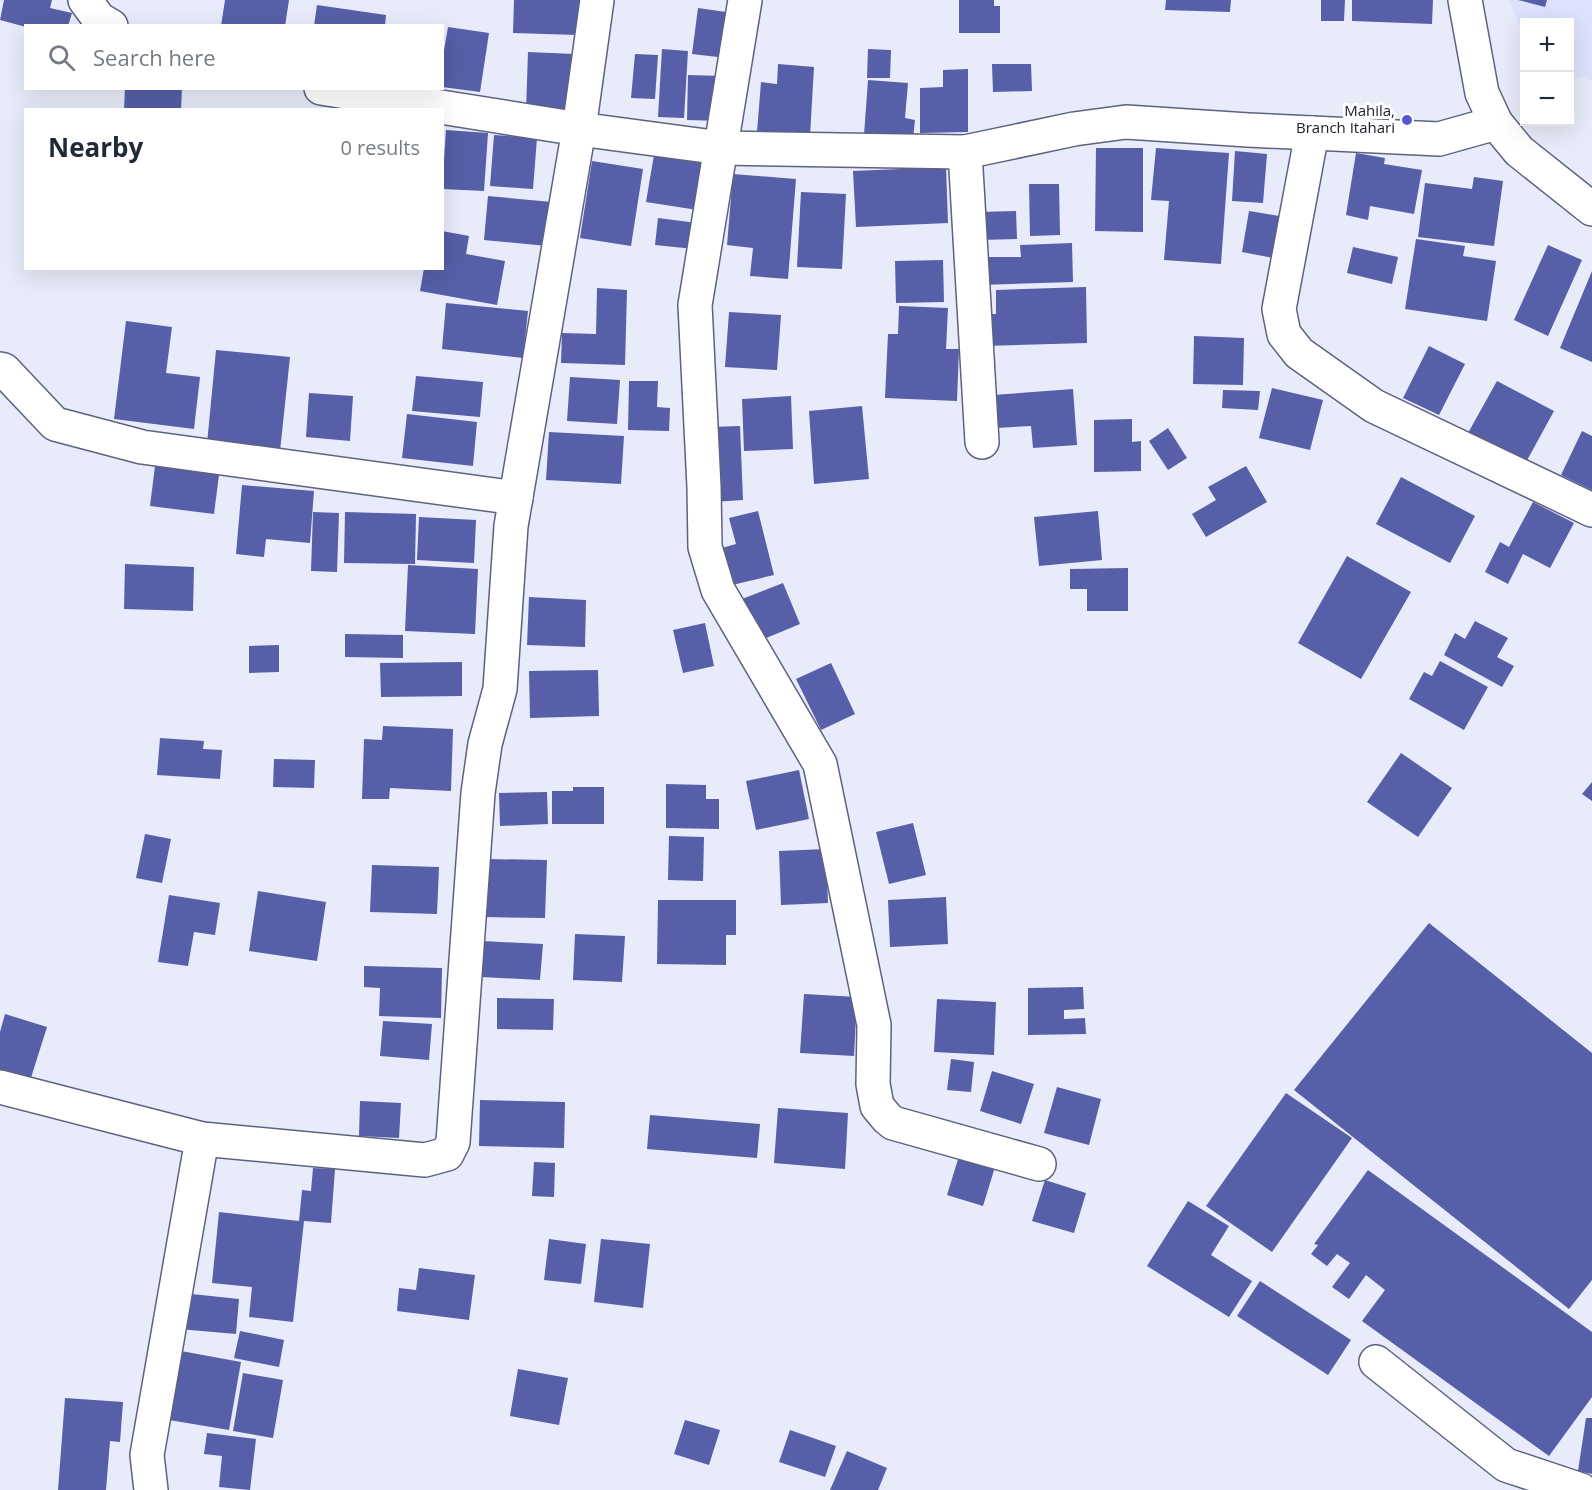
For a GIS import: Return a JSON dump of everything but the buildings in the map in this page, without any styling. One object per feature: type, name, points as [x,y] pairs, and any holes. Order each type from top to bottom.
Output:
[{"type":"street","points":[[85,0],[99,19],[108,24]]},
{"type":"street","points":[[0,1087],[202,1139],[425,1160],[447,1154],[453,1142],[478,793],[485,744],[500,689],[511,526],[579,129],[597,0]]},
{"type":"street","points":[[745,0],[695,305],[705,546],[718,590],[820,764],[874,1025],[873,1084],[877,1107],[893,1123],[1039,1164]]},
{"type":"street","points":[[1465,0],[1482,93],[1496,123],[1519,151],[1592,209]]},
{"type":"street","points":[[334,90],[579,129],[721,148],[965,152],[1074,129],[1126,122],[1439,139],[1496,123]]},
{"type":"street","points":[[1312,133],[1279,309],[1284,334],[1299,353],[1374,406],[1592,510]]},
{"type":"street","points":[[965,152],[982,442]]},
{"type":"street","points":[[0,369],[4,370],[55,424],[142,447],[516,498]]},
{"type":"street","points":[[151,1490],[147,1455],[202,1139]]},
{"type":"street","points":[[1376,1362],[1506,1465],[1581,1490]]},
{"type":"shaded area","points":[[1509,0],[1592,0],[1592,82],[1583,77],[1574,79],[1574,18],[1520,18],[1520,26]]},
{"type":"place","name":"Mahila, Branch Itahari","points":[[1407,120]]}]
